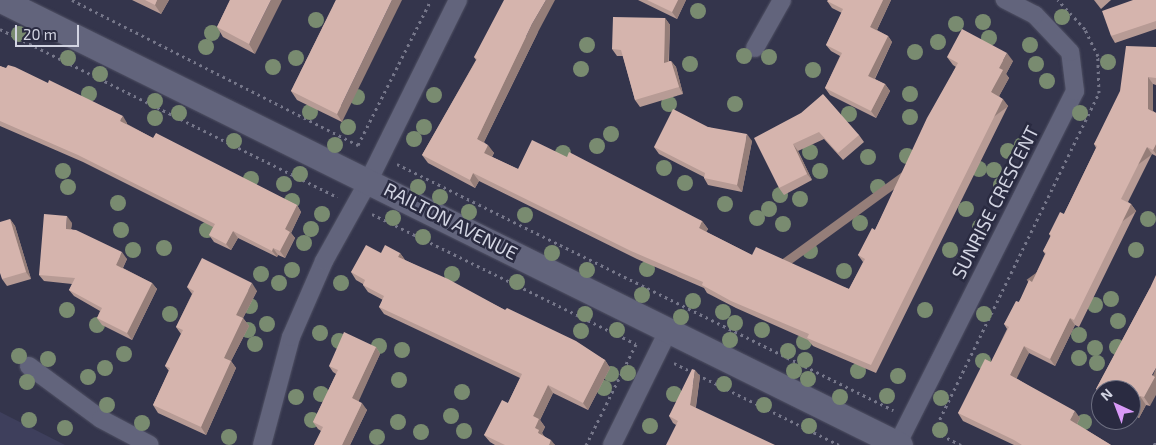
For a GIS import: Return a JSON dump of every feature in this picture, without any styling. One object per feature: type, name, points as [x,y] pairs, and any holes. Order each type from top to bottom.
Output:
[{"type":"street","name":"RAILTON AVENUE","points":[[1,0],[369,180],[668,332],[898,445]]},
{"type":"street","points":[[262,445],[291,337],[324,261],[369,180],[458,0]]},
{"type":"street","points":[[755,48],[782,0]]},
{"type":"street","name":"SUNRISE CRESCENT","points":[[898,445],[1075,90],[1070,52],[1036,15],[1005,0]]},
{"type":"street","points":[[612,445],[668,332]]},
{"type":"street","points":[[29,366],[101,419],[150,445]]},
{"type":"path","points":[[72,0],[358,145],[431,0]]},
{"type":"path","points":[[0,29],[341,199]]},
{"type":"path","points":[[396,164],[899,413]]},
{"type":"path","points":[[369,213],[636,344],[586,445]]},
{"type":"path","points":[[673,363],[839,445]]},
{"type":"shaded area","points":[[0,412],[65,445],[0,445]]},
{"type":"building","points":[[145,0],[157,0],[155,5]]},
{"type":"building","points":[[230,0],[271,0],[249,44],[217,27]]},
{"type":"building","points":[[336,0],[392,0],[337,114],[291,91]]},
{"type":"building","points":[[504,0],[546,0],[532,24],[477,139],[488,145],[484,153],[518,169],[532,140],[567,157],[569,152],[702,221],[699,228],[752,255],[756,247],[849,289],[865,259],[858,255],[872,228],[875,230],[927,118],[958,63],[947,57],[962,29],[1007,53],[999,68],[1003,70],[991,92],[1003,99],[871,365],[807,338],[809,334],[731,301],[702,285],[703,282],[631,251],[473,173],[470,180],[422,155],[477,59],[474,57]]},
{"type":"building","points":[[647,0],[678,0],[672,12]]},
{"type":"building","points":[[828,0],[883,0],[870,27],[888,36],[868,76],[885,84],[871,111],[825,88],[842,53],[826,45],[843,9]]},
{"type":"building","points":[[1133,0],[1156,0],[1156,21],[1111,36],[1102,11]]},
{"type":"building","points":[[613,17],[665,18],[664,63],[671,61],[679,87],[635,100],[621,50],[612,49]]},
{"type":"building","points":[[1126,46],[1156,47],[1156,78],[1148,77],[1148,109],[1156,113],[1156,144],[1153,150],[1147,147],[1121,199],[1131,204],[1074,320],[1070,318],[1050,359],[1024,346],[1010,375],[1075,411],[1070,420],[1111,445],[1022,445],[958,413],[985,359],[991,362],[1009,327],[1004,324],[1016,301],[1019,302],[1029,280],[1032,282],[1046,253],[1043,251],[1051,235],[1049,234],[1060,212],[1064,214],[1097,146],[1094,144],[1120,91]]},
{"type":"building","points":[[8,65],[48,83],[49,80],[123,116],[120,121],[153,138],[156,133],[297,205],[285,229],[290,232],[280,251],[273,248],[272,251],[233,231],[226,244],[209,235],[215,224],[78,155],[0,121],[0,66],[6,68]]},
{"type":"building","points":[[823,94],[859,135],[838,153],[819,132],[793,144],[807,174],[779,188],[754,138],[801,113]]},
{"type":"building","points":[[673,109],[708,127],[747,134],[737,185],[704,178],[705,173],[654,147]]},
{"type":"building","points":[[44,214],[67,216],[66,229],[76,230],[122,252],[116,265],[152,283],[127,333],[97,318],[102,308],[69,290],[75,278],[39,275]]},
{"type":"building","points":[[10,219],[26,272],[2,279],[0,273],[0,222]]},
{"type":"building","points":[[366,245],[381,253],[385,245],[400,253],[398,257],[448,279],[505,310],[507,308],[576,341],[605,360],[583,403],[548,385],[533,416],[539,419],[535,428],[539,430],[538,433],[551,440],[549,445],[505,445],[484,435],[502,400],[508,403],[522,374],[379,307],[384,296],[363,285],[365,280],[351,272]]},
{"type":"building","points":[[202,258],[252,283],[236,315],[243,318],[224,358],[231,361],[201,427],[153,405],[170,368],[165,366],[183,330],[176,327],[194,291],[187,287]]},
{"type":"building","points":[[1156,275],[1156,368],[1152,375],[1155,377],[1144,397],[1141,396],[1141,380],[1101,380]]},
{"type":"building","points":[[344,332],[376,347],[352,398],[362,403],[342,445],[314,445],[323,427],[313,422],[338,370],[329,366]]},
{"type":"building","points":[[692,369],[695,370],[690,405],[775,445],[666,445],[678,421],[669,416]]}]
